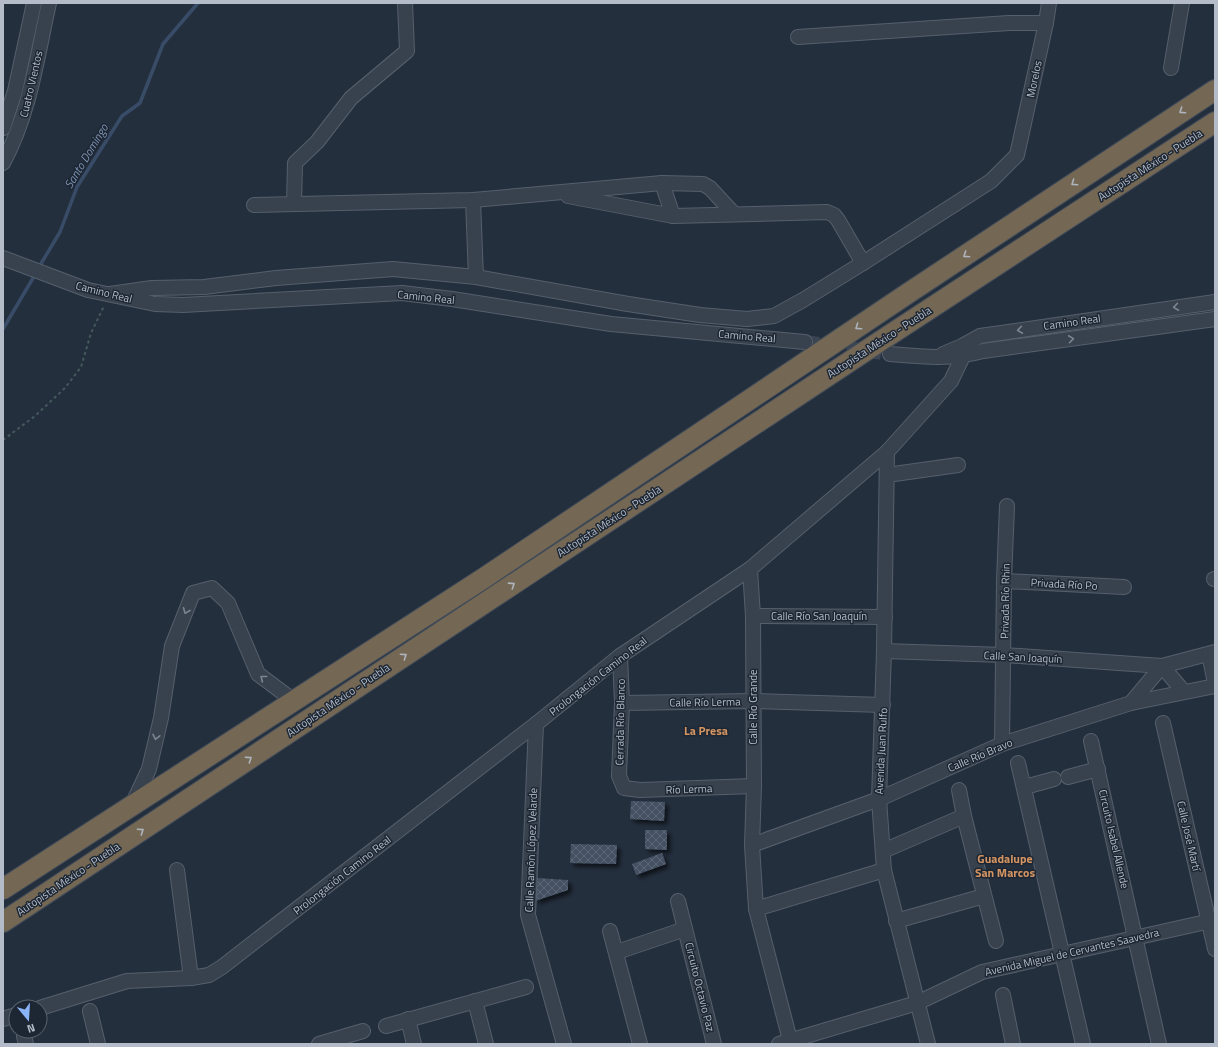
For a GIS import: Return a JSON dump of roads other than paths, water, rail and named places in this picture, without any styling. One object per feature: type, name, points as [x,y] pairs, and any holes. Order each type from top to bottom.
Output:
[{"type":"highway","name":"Autopista México - Puebla","points":[[3,889],[484,578],[913,290],[1215,90]]},
{"type":"highway","name":"Autopista México - Puebla","points":[[3,922],[1215,122]]},
{"type":"street","name":"Cuatro Vientos","points":[[3,128],[15,91],[34,3]]},
{"type":"street","name":"Cuatro Vientos","points":[[3,162],[12,147],[29,98],[49,3]]},
{"type":"street","points":[[294,204],[295,163],[317,142],[352,98],[407,51],[405,3]]},
{"type":"street","name":"Morelos","points":[[863,263],[991,181],[1017,155],[1049,3]]},
{"type":"street","points":[[1172,68],[1182,3]]},
{"type":"street","points":[[798,36],[1009,23],[1046,23]]},
{"type":"street","points":[[254,205],[473,200],[662,182],[703,184],[710,188],[734,214]]},
{"type":"street","points":[[662,182],[673,216]]},
{"type":"street","points":[[110,294],[152,288],[204,286],[276,278],[393,269],[476,277],[628,304],[747,319],[774,316],[863,263],[838,220],[834,215],[828,212],[673,216],[552,193]]},
{"type":"street","points":[[473,200],[476,277]]},
{"type":"street","name":"Camino Real","points":[[3,258],[88,290],[155,304],[183,305],[402,293],[452,299],[611,324],[805,342]]},
{"type":"street","name":"Camino Real","points":[[963,351],[980,336],[1215,302]]},
{"type":"street","points":[[1196,305],[1196,321]]},
{"type":"street","name":"Camino Real","points":[[890,354],[934,358],[963,351],[983,351],[1215,319]]},
{"type":"street","points":[[1039,327],[1041,343]]},
{"type":"street","name":"Prolongación Camino Real","points":[[191,978],[209,975],[222,967],[536,724],[620,656],[750,569],[887,452],[951,381],[963,351]]},
{"type":"street","name":"Avenida Juan Rulfo","points":[[887,452],[883,705],[879,799],[882,851],[884,870],[896,921],[928,1044]]},
{"type":"street","points":[[887,475],[958,464]]},
{"type":"street","name":"Privada Río Rhin","points":[[1002,744],[1004,581],[1007,506]]},
{"type":"street","name":"Calle Río Grande","points":[[750,569],[753,616],[754,786],[752,845],[756,909],[786,1043]]},
{"type":"street","name":"Privada Río Po","points":[[1004,581],[1124,587]]},
{"type":"street","points":[[132,805],[149,769],[160,718],[172,646],[193,593],[212,588],[228,603],[258,674],[294,701]]},
{"type":"street","name":"Calle Río San Joaquín","points":[[753,616],[885,617]]},
{"type":"street","name":"Calle San Joaquín","points":[[884,651],[1004,655],[1162,666],[1212,653]]},
{"type":"street","points":[[1212,653],[1215,683]]},
{"type":"street","name":"Cerrada Río Blanco","points":[[620,656],[622,703],[619,776],[624,788]]},
{"type":"street","points":[[1131,703],[1162,666],[1184,692]]},
{"type":"street","name":"Calle Río Bravo","points":[[752,845],[879,799],[1002,744],[1131,703],[1215,686]]},
{"type":"street","name":"Calle Río Lerma","points":[[622,703],[753,701],[883,705]]},
{"type":"street","name":"Calle José Martí","points":[[1163,723],[1212,921],[1215,948]]},
{"type":"street","name":"Calle Ramón López Velarde","points":[[536,724],[528,915],[564,1044]]},
{"type":"street","name":"Circuito Isabel Allende","points":[[1091,741],[1159,1044]]},
{"type":"street","points":[[1018,763],[1025,787],[1083,1044]]},
{"type":"street","points":[[1068,776],[1098,769]]},
{"type":"street","points":[[1025,787],[1054,779]]},
{"type":"street","name":"Río Lerma","points":[[624,788],[640,790],[754,786]]},
{"type":"street","points":[[959,790],[964,816],[996,941]]},
{"type":"street","points":[[882,851],[964,816]]},
{"type":"street","points":[[48,1006],[127,981],[191,978],[177,870]]},
{"type":"street","points":[[756,909],[884,870]]},
{"type":"street","points":[[896,921],[984,896]]},
{"type":"street","name":"Circuito Octavio Paz","points":[[678,901],[714,1044]]},
{"type":"street","name":"Avenida Miguel de Cervantes Saavedra","points":[[786,1043],[917,1003],[982,972],[1212,921]]},
{"type":"street","points":[[610,930],[640,1044]]},
{"type":"street","name":"Circuito Octavio Paz","points":[[617,952],[685,930]]},
{"type":"street","points":[[386,1026],[526,987]]},
{"type":"street","points":[[1004,995],[1013,1044]]},
{"type":"street","points":[[475,1001],[486,1044]]},
{"type":"street","points":[[90,1011],[98,1044]]},
{"type":"street","points":[[408,1019],[414,1044]]},
{"type":"street","points":[[319,1044],[336,1042],[363,1032]]},
{"type":"waterway","name":"Santo Domingo","points":[[39,267],[60,232],[77,187],[122,116],[140,103],[163,44],[198,3]]},
{"type":"waterway","name":"Santo Domingo","points":[[3,329],[36,273]]},
{"type":"tunnel","points":[[805,342],[890,354]]},
{"type":"district","name":"La Presa","points":[[706,730]]},
{"type":"district","name":"Guadalupe San Marcos","points":[[1005,865]]}]
